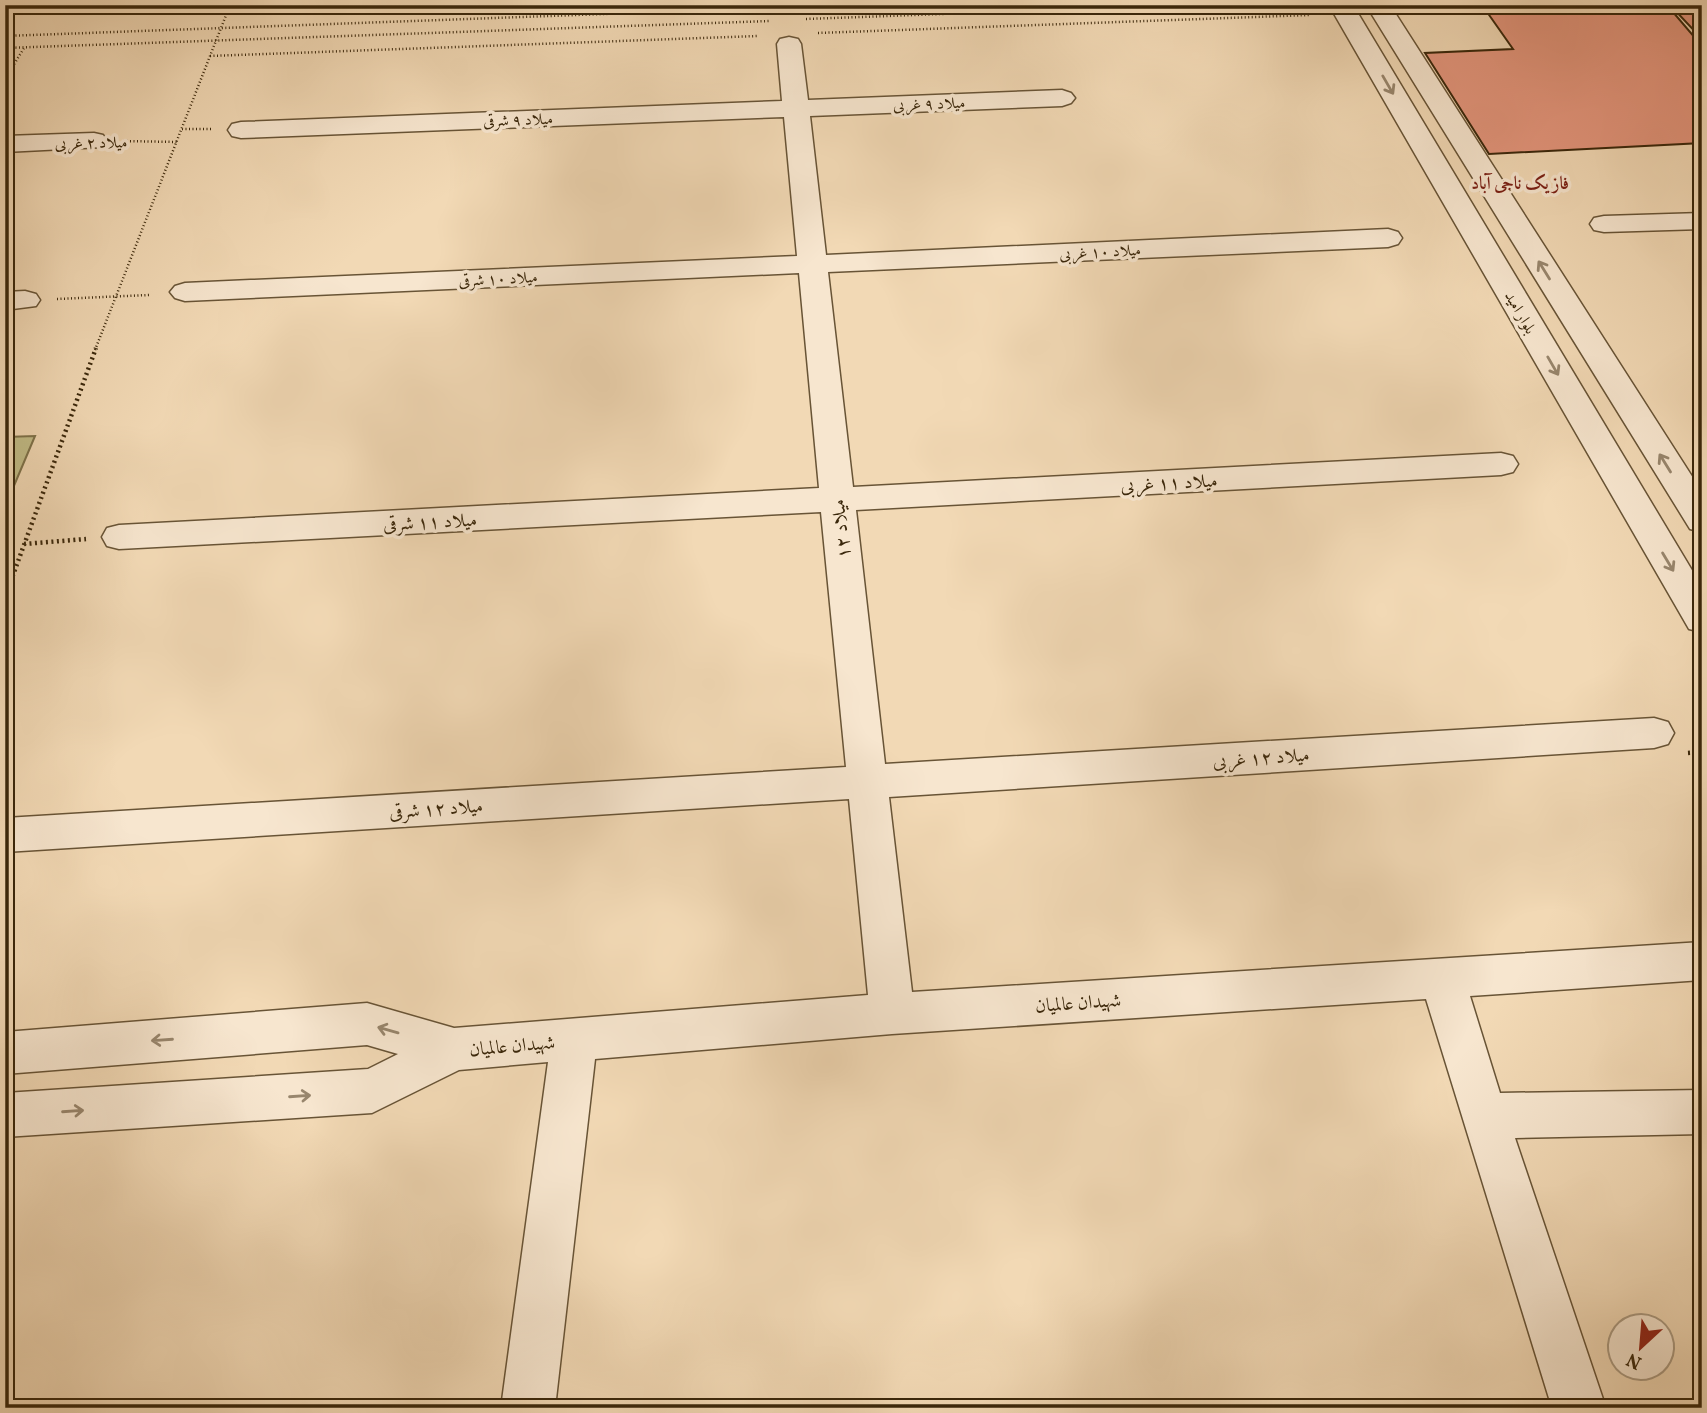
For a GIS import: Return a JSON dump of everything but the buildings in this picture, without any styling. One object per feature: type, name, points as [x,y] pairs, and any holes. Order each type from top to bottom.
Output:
[{"type":"street","name":"بلوار امید","points":[[1341,5],[1702,619]]},
{"type":"street","points":[[1378,5],[1402,21],[1702,520]]},
{"type":"street","points":[[1358,34],[1402,21]]},
{"type":"street","name":"میلاد ۱۲","points":[[787,28],[892,1014]]},
{"type":"street","name":"میلاد ۹ غربی","points":[[796,108],[1062,98]]},
{"type":"street","name":"میلاد ۹ شرقی","points":[[241,130],[796,108]]},
{"type":"street","name":"میلاد ۲ غربی","points":[[5,144],[94,141]]},
{"type":"street","points":[[1604,224],[1702,221]]},
{"type":"street","name":"میلاد ۱۰ غربی","points":[[812,264],[1388,238]]},
{"type":"street","name":"میلاد ۱۰ شرقی","points":[[185,292],[812,264]]},
{"type":"street","name":"میلاد ۱۱ غربی","points":[[837,499],[1501,464]]},
{"type":"street","name":"میلاد ۱۱ شرقی","points":[[119,537],[837,499]]},
{"type":"street","name":"میلاد ۱۲ غربی","points":[[867,782],[1654,733]]},
{"type":"street","name":"میلاد ۱۲ شرقی","points":[[5,835],[867,782]]},
{"type":"street","name":"شهیدان عالمیان","points":[[454,1049],[892,1014],[1702,961]]},
{"type":"street","points":[[1442,977],[1579,1408]]},
{"type":"street","points":[[5,1053],[367,1024],[454,1049]]},
{"type":"street","points":[[528,1408],[574,1040]]},
{"type":"street","points":[[5,1115],[372,1091],[454,1049]]},
{"type":"street","points":[[1484,1116],[1702,1112]]},
{"type":"path","points":[[5,597],[69,414],[230,5]]},
{"type":"path","points":[[5,36],[848,5]]},
{"type":"path","points":[[5,48],[787,28],[1186,5]]},
{"type":"path","points":[[1402,21],[1542,5]]},
{"type":"path","points":[[5,79],[24,48]]},
{"type":"path","name":"میلاد ۲ غربی","points":[[94,141],[177,142]]},
{"type":"path","points":[[15,300],[116,298]]},
{"type":"path","points":[[24,544],[119,537]]},
{"type":"shaded area","points":[[35,436],[5,507],[5,437]]},
{"type":"district","name":"فاز یک ناجی آباد","points":[[1520,183]]}]
